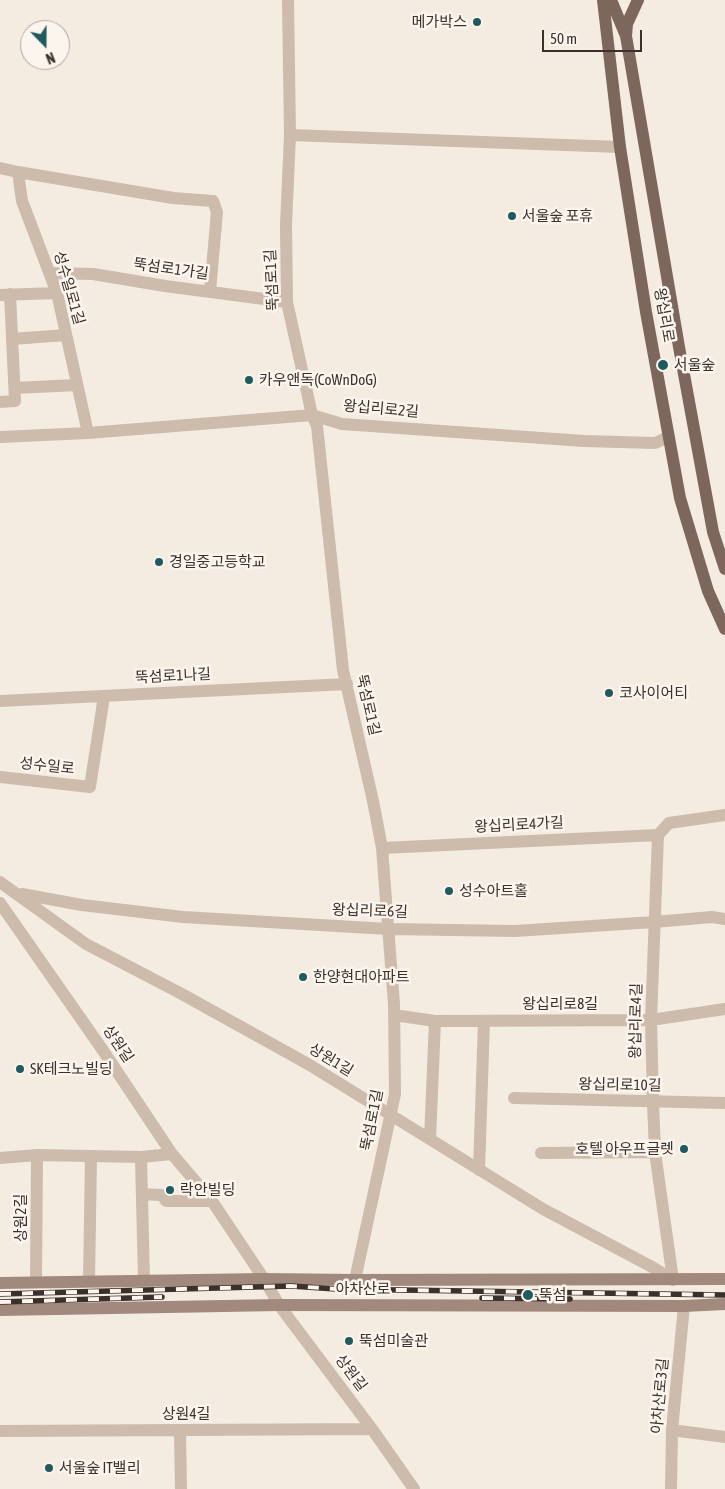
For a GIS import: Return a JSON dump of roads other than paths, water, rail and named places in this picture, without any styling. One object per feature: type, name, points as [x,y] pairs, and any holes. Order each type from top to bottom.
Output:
[{"type":"main road","name":"왕십리로","points":[[602,0],[620,147],[646,312],[680,498],[708,591],[725,629]]},
{"type":"main road","name":"왕십리로","points":[[611,0],[626,36],[712,532],[725,569]]},
{"type":"main road","points":[[626,36],[627,24],[638,0]]},
{"type":"main road","name":"아차산로","points":[[0,1283],[264,1279],[725,1279]]},
{"type":"main road","name":"아차산로","points":[[0,1310],[279,1305],[684,1306],[725,1304]]},
{"type":"street","name":"뚝섬로1길","points":[[288,0],[290,134],[286,225],[287,302],[312,414],[317,426],[343,670],[382,848],[394,1015],[395,1094],[355,1280]]},
{"type":"street","points":[[290,134],[620,147]]},
{"type":"street","points":[[0,168],[172,198],[213,202],[216,212],[210,291]]},
{"type":"street","name":"성수일로1길","points":[[18,172],[22,201],[56,293],[88,433]]},
{"type":"street","name":"뚝섬로1가길","points":[[50,273],[93,274],[165,286],[287,302]]},
{"type":"street","points":[[0,402],[15,401],[12,339],[5,295],[56,293]]},
{"type":"street","points":[[12,339],[66,335]]},
{"type":"street","points":[[14,388],[77,385]]},
{"type":"street","name":"왕십리로2길","points":[[0,437],[88,433],[312,414],[342,424],[584,441],[655,444],[669,438]]},
{"type":"street","name":"뚝섬로1나길","points":[[0,701],[347,684]]},
{"type":"street","name":"성수일로","points":[[0,777],[90,787],[104,696]]},
{"type":"street","points":[[658,835],[669,823],[725,815]]},
{"type":"street","name":"왕십리로4가길","points":[[382,848],[658,835]]},
{"type":"street","name":"왕십리로4길","points":[[658,835],[651,1020],[653,1102],[655,1152],[673,1280]]},
{"type":"street","name":"상원1길","points":[[0,882],[29,901],[86,944],[180,993],[308,1064],[544,1210],[673,1280]]},
{"type":"street","name":"왕십리로6길","points":[[15,893],[82,905],[183,916],[388,929],[515,931],[712,917],[725,920]]},
{"type":"street","name":"상원길","points":[[0,904],[102,1049],[172,1154],[212,1201],[279,1305],[372,1429],[414,1489]]},
{"type":"street","name":"왕십리로8길","points":[[394,1015],[434,1021],[651,1020],[725,1009]]},
{"type":"street","points":[[430,1139],[434,1021]]},
{"type":"street","points":[[479,1170],[484,1021]]},
{"type":"street","name":"왕십리로10길","points":[[514,1098],[725,1103]]},
{"type":"street","points":[[541,1153],[655,1152]]},
{"type":"street","points":[[0,1158],[37,1155],[141,1157],[172,1154]]},
{"type":"street","name":"상원2길","points":[[36,1282],[37,1155]]},
{"type":"street","points":[[89,1282],[91,1156]]},
{"type":"street","points":[[141,1157],[144,1280]]},
{"type":"street","points":[[142,1194],[162,1195],[166,1202],[212,1201]]},
{"type":"street","name":"아차산로3길","points":[[671,1489],[672,1430],[684,1306]]},
{"type":"street","name":"상원4길","points":[[0,1431],[372,1429]]},
{"type":"street","points":[[180,1430],[181,1489]]},
{"type":"street","points":[[672,1430],[725,1437]]},
{"type":"railway","points":[[0,1294],[291,1286],[336,1289],[725,1295]]},
{"type":"railway","points":[[0,1302],[162,1297]]},
{"type":"railway","points":[[482,1298],[570,1299]]},
{"type":"place","name":"메가박스","points":[[477,22]]},
{"type":"place","name":"서울숲 포휴","points":[[512,216]]},
{"type":"place","name":"서울숲","points":[[663,365]]},
{"type":"place","name":"카우앤독(CoWnDoG)","points":[[249,380]]},
{"type":"place","name":"경일중고등학교","points":[[159,562]]},
{"type":"place","name":"코사이어티","points":[[609,693]]},
{"type":"place","name":"성수아트홀","points":[[449,891]]},
{"type":"place","name":"한양현대아파트","points":[[303,977]]},
{"type":"place","name":"SK테크노빌딩","points":[[20,1069]]},
{"type":"place","name":"호텔 아우프글렛","points":[[684,1149]]},
{"type":"place","name":"락안빌딩","points":[[170,1190]]},
{"type":"place","name":"뚝섬","points":[[528,1295]]},
{"type":"place","name":"뚝섬미술관","points":[[349,1341]]},
{"type":"place","name":"서울숲 IT밸리","points":[[49,1468]]}]
